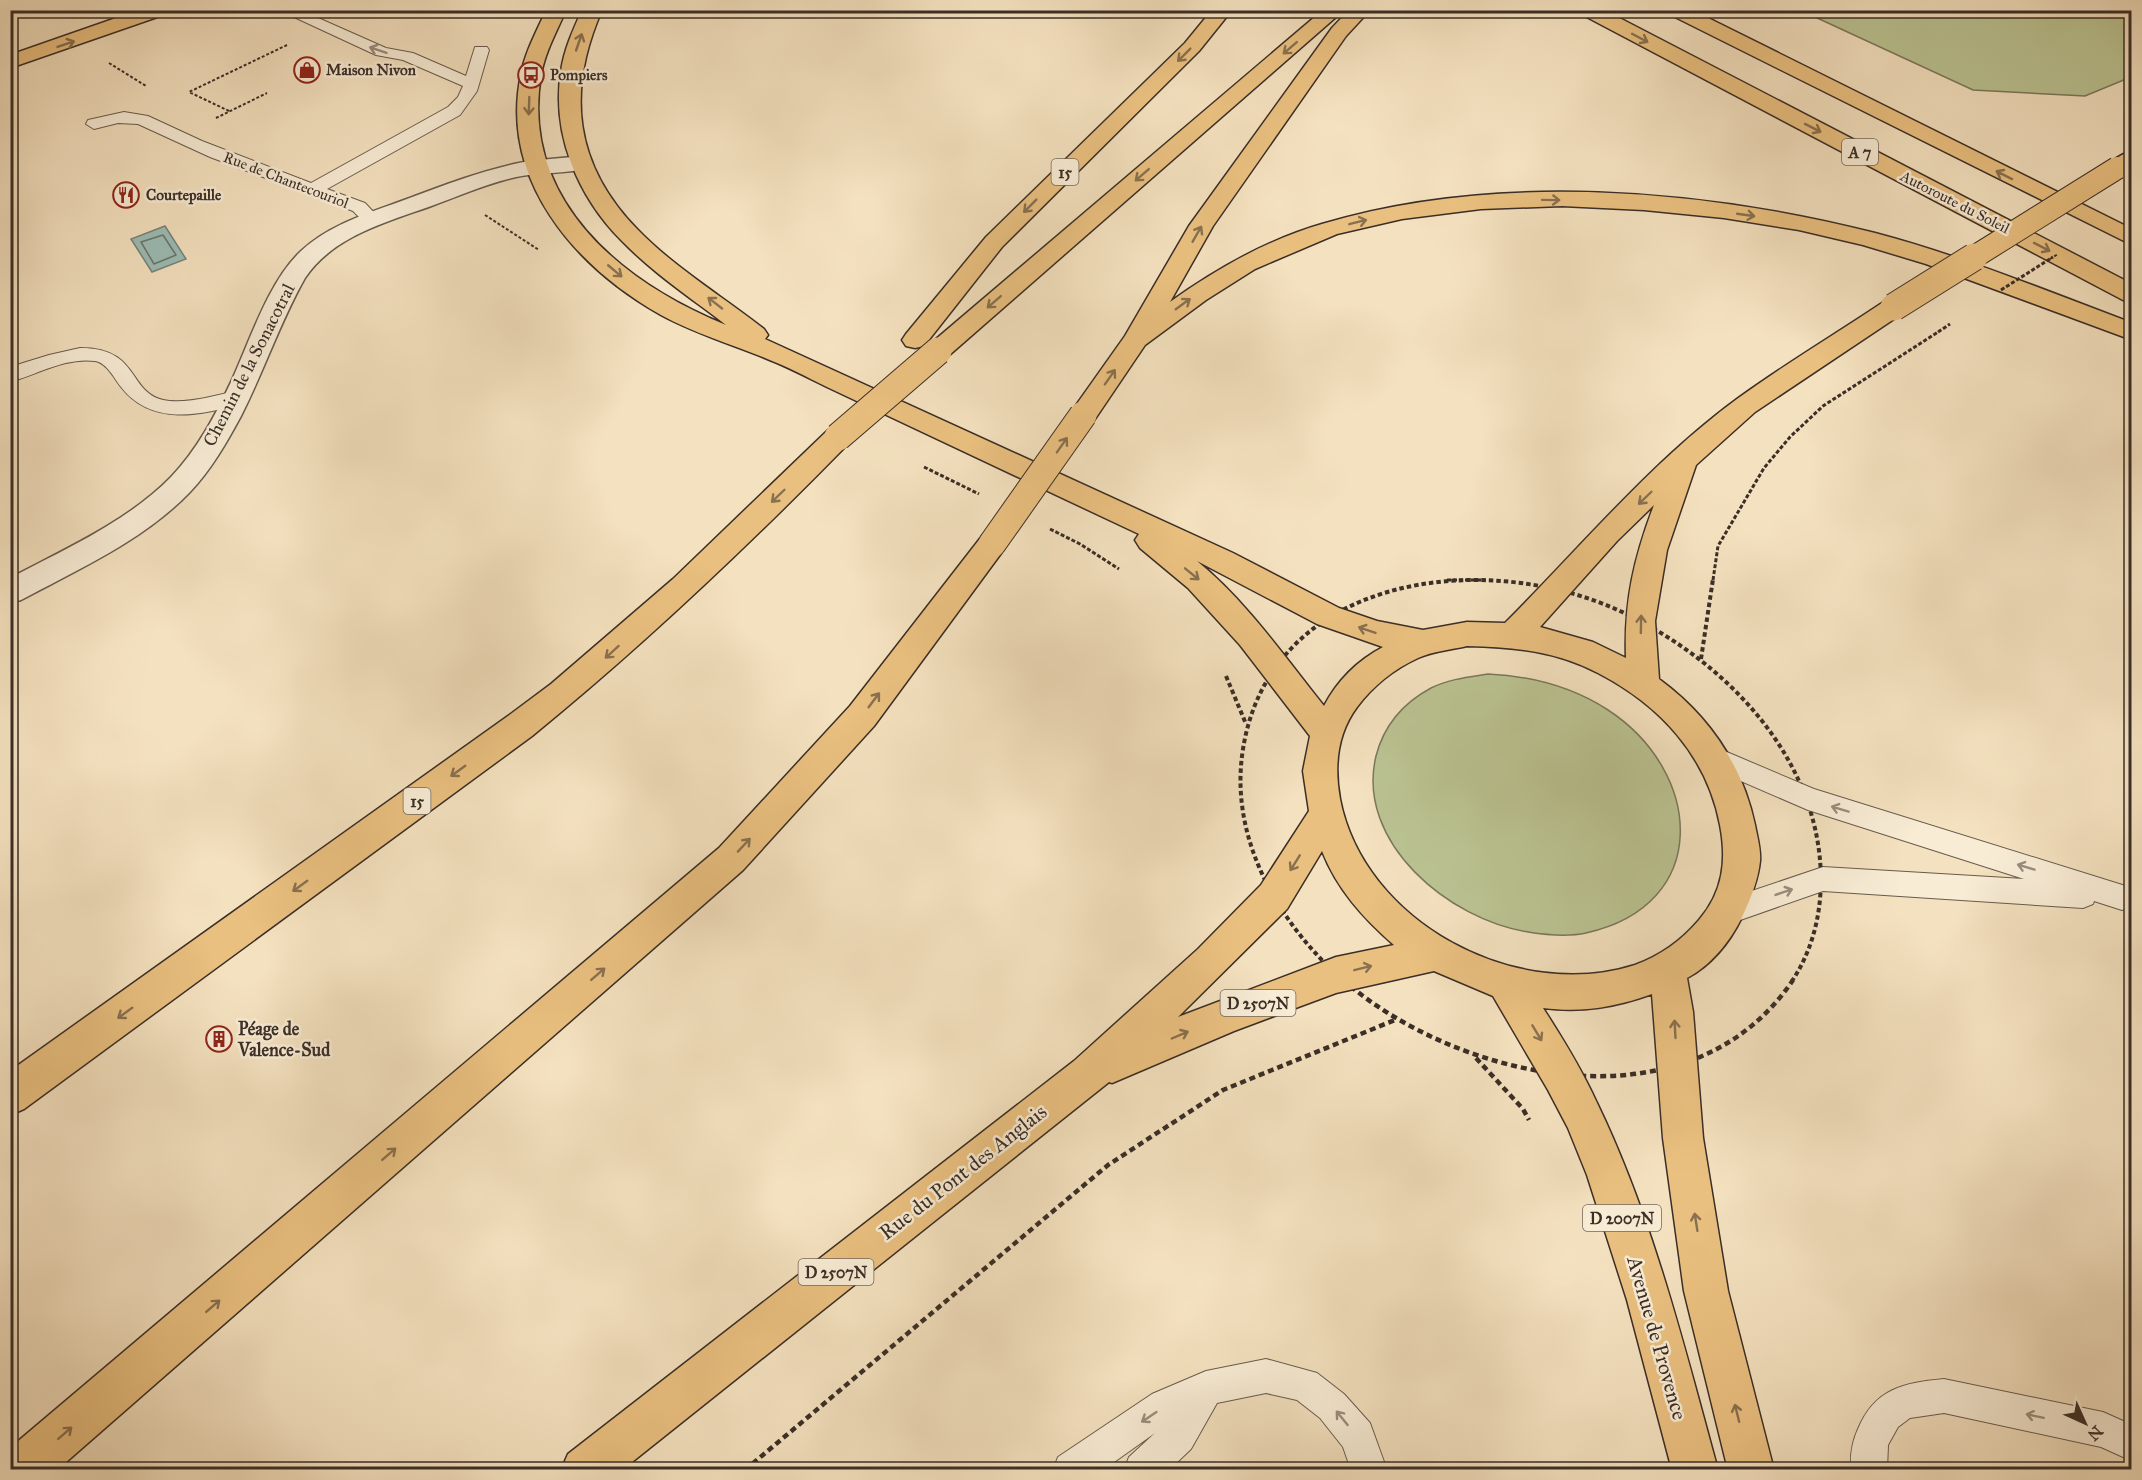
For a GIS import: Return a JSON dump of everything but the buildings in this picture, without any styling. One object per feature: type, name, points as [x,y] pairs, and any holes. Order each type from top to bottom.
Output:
[{"type":"main road","points":[[10,46],[115,10]]},
{"type":"main road","points":[[10,62],[159,10]]},
{"type":"main road","points":[[556,10],[531,75],[528,131],[535,169],[550,200],[569,229],[629,282],[657,302],[714,329],[777,353],[1223,561],[1328,616],[1375,633],[1424,643]]},
{"type":"main road","points":[[592,10],[578,42],[571,72],[572,126],[587,179],[599,200],[630,236],[777,353]]},
{"type":"main road","name":"15","points":[[10,1095],[172,979],[584,676],[656,613],[829,446],[927,345],[994,242],[1192,47],[1223,10]]},
{"type":"main road","points":[[927,345],[1335,10]]},
{"type":"main road","points":[[19,1470],[49,1447],[731,859],[862,716],[992,544],[1136,339],[1201,226],[1339,33],[1361,10]]},
{"type":"main road","name":"Autoroute du Soleil","points":[[1588,10],[2132,294]]},
{"type":"main road","name":"A 7","points":[[1676,10],[2132,238]]},
{"type":"main road","points":[[1685,10],[1767,56]]},
{"type":"main road","points":[[1514,634],[1558,590],[1607,533],[1687,457],[1746,406],[1894,307],[2124,163]]},
{"type":"main road","points":[[1136,339],[1184,302],[1231,272],[1264,254],[1311,235],[1364,220],[1417,210],[1530,200],[1651,204],[1752,215],[1822,228],[1917,253],[1991,278],[2132,332]]},
{"type":"main road","points":[[1643,683],[1640,621],[1652,550],[1687,457]]},
{"type":"main road","points":[[1114,511],[1199,580],[1251,636],[1326,733]]},
{"type":"main road","points":[[1467,634],[1514,634],[1581,650],[1643,683],[1683,717],[1715,758],[1737,809],[1743,862],[1729,911],[1704,945],[1667,971],[1619,988],[1563,992],[1506,983],[1469,970],[1436,953],[1393,921],[1359,885],[1336,845],[1326,813],[1319,767],[1326,733],[1347,693],[1381,663],[1424,643],[1467,634]]},
{"type":"main road","name":"Rue du Pont des Anglais","points":[[584,1470],[1088,1075],[1211,961],[1274,897],[1326,813]]},
{"type":"main road","name":"Rue du Pont des Anglais","points":[[1088,1075],[1227,1015],[1336,975],[1436,953]]},
{"type":"main road","points":[[1667,971],[1674,1012],[1683,1138],[1706,1291],[1751,1470]]},
{"type":"main road","name":"Avenue de Provence","points":[[1506,983],[1562,1076],[1591,1134],[1617,1203],[1649,1305],[1695,1470]]},
{"type":"street","points":[[372,220],[485,178],[517,170],[581,163]]},
{"type":"street","name":"Chemin de la Sonacotral","points":[[10,592],[82,553],[158,506],[197,466],[237,398],[287,288],[298,269],[318,249],[342,234],[372,220]]},
{"type":"lane","points":[[286,10],[382,52],[407,56],[471,84]]},
{"type":"lane","points":[[312,190],[454,111],[464,102],[481,50]]},
{"type":"lane","name":"Rue de Chantecouriol","points":[[94,124],[111,118],[132,117],[147,121],[174,136],[359,207],[372,220]]},
{"type":"lane","points":[[10,375],[68,356],[98,355],[114,362],[129,386],[160,407],[186,406],[237,398]]},
{"type":"lane","points":[[1715,758],[1808,799],[2122,897],[1823,879],[1729,911]]},
{"type":"lane","points":[[1071,1470],[1164,1406],[1206,1388],[1266,1376],[1305,1385],[1332,1406],[1357,1437],[1368,1470]]},
{"type":"lane","points":[[1142,1470],[1178,1436],[1206,1388]]},
{"type":"lane","points":[[1869,1470],[1868,1461],[1873,1432],[1892,1409],[1917,1399],[1944,1396],[2103,1430],[2132,1443]]},
{"type":"path","points":[[229,111],[189,92],[324,27]]},
{"type":"path","points":[[174,136],[267,93]]},
{"type":"path","points":[[1996,294],[2064,250]]},
{"type":"path","points":[[1701,659],[1718,546],[1764,468],[1790,437],[1823,406],[1957,320]]},
{"type":"path","points":[[1459,579],[1498,580],[1558,590],[1600,602],[1640,621],[1701,659],[1745,700],[1782,747],[1808,799],[1820,839],[1823,879],[1816,931],[1796,978],[1760,1019],[1713,1051],[1677,1065],[1624,1075],[1562,1076],[1476,1057],[1396,1020],[1336,975],[1297,933],[1274,897],[1246,832],[1239,776],[1246,725],[1257,695],[1274,668],[1299,639],[1328,616],[1368,597],[1412,584],[1459,579]]},
{"type":"path","points":[[745,1470],[1108,1165],[1223,1090],[1396,1020]]},
{"type":"green space","points":[[1802,11],[2131,11],[2131,77],[2085,96],[1973,90]]},
{"type":"green space","points":[[1488,674],[1536,680],[1565,689],[1594,702],[1608,710],[1640,736],[1662,767],[1676,800],[1680,834],[1674,866],[1656,895],[1627,918],[1586,933],[1572,935],[1535,933],[1498,925],[1468,912],[1440,894],[1415,872],[1394,847],[1380,819],[1373,788],[1376,756],[1384,734],[1403,708],[1431,688],[1452,680]]},
{"type":"water","points":[[165,226],[186,259],[152,272],[131,239]]},
{"type":"place","name":"Maison Nivon","points":[[307,70]]},
{"type":"place","name":"Pompiers","points":[[531,75]]},
{"type":"place","name":"Courtepaille","points":[[126,195]]},
{"type":"place","name":"Péage de Valence-Sud","points":[[219,1039]]}]
